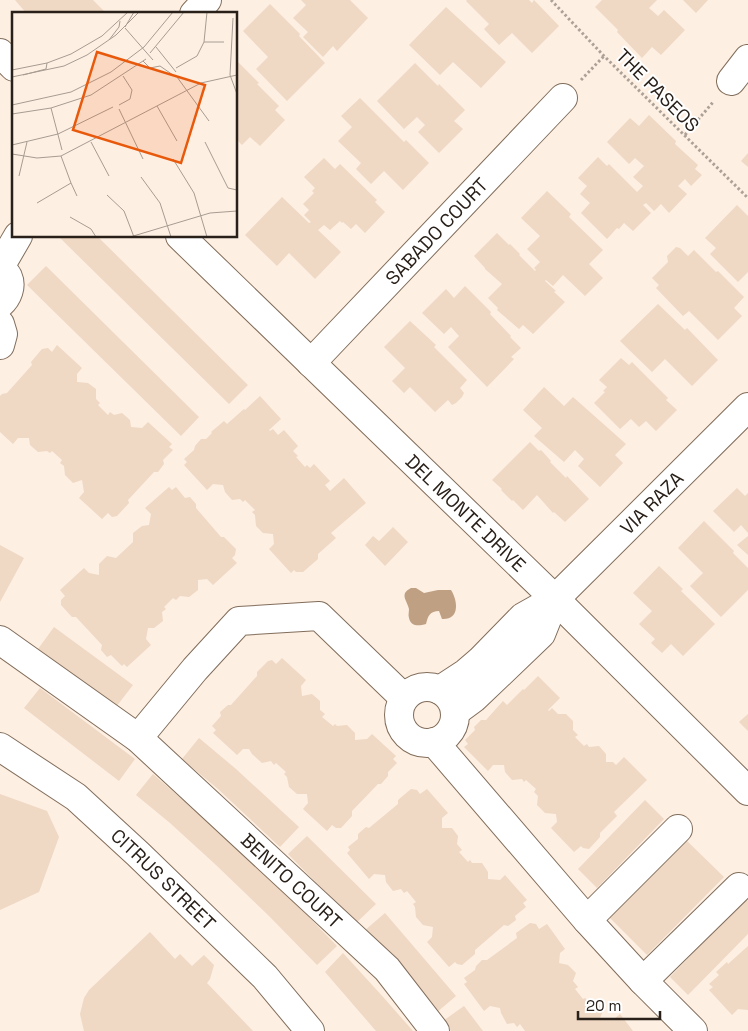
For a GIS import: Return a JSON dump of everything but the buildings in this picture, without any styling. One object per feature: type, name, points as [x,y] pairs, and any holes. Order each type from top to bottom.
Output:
[{"type":"street","points":[[196,12],[207,0]]},
{"type":"street","points":[[0,52],[12,65]]},
{"type":"street","points":[[731,81],[748,59]]},
{"type":"street","name":"SABADO COURT","points":[[311,363],[563,98]]},
{"type":"street","points":[[0,304],[10,289],[8,276],[0,267],[17,238]]},
{"type":"street","name":"DEL MONTE DRIVE","points":[[182,238],[555,599],[748,791]]},
{"type":"street","points":[[0,324],[3,334],[0,345]]},
{"type":"street","name":"VIA RAZA","points":[[447,701],[466,673],[523,616],[555,599],[748,407]]},
{"type":"street","points":[[138,738],[195,669],[239,621],[319,616],[404,698]]},
{"type":"street","name":"BENITO COURT","points":[[0,640],[138,738],[387,969],[435,1031]]},
{"type":"street","points":[[428,687],[447,701],[455,720],[446,736],[434,742],[420,742],[412,739],[400,724],[398,715],[400,706],[404,698],[411,691],[428,687]]},
{"type":"street","points":[[434,742],[587,920],[643,981],[693,1031]]},
{"type":"street","name":"CITRUS STREET","points":[[0,747],[76,796],[266,978],[310,1031]]},
{"type":"street","points":[[587,920],[678,829]]},
{"type":"street","points":[[643,981],[739,886]]},
{"type":"path","name":"THE PASEOS","points":[[552,0],[604,56],[748,198]]},
{"type":"path","points":[[684,135],[731,81]]},
{"type":"shaded area","points":[[416,588],[424,593],[451,590],[456,604],[455,613],[448,618],[442,619],[439,611],[433,612],[426,624],[413,624],[409,618],[409,609],[405,597],[407,590]]}]
